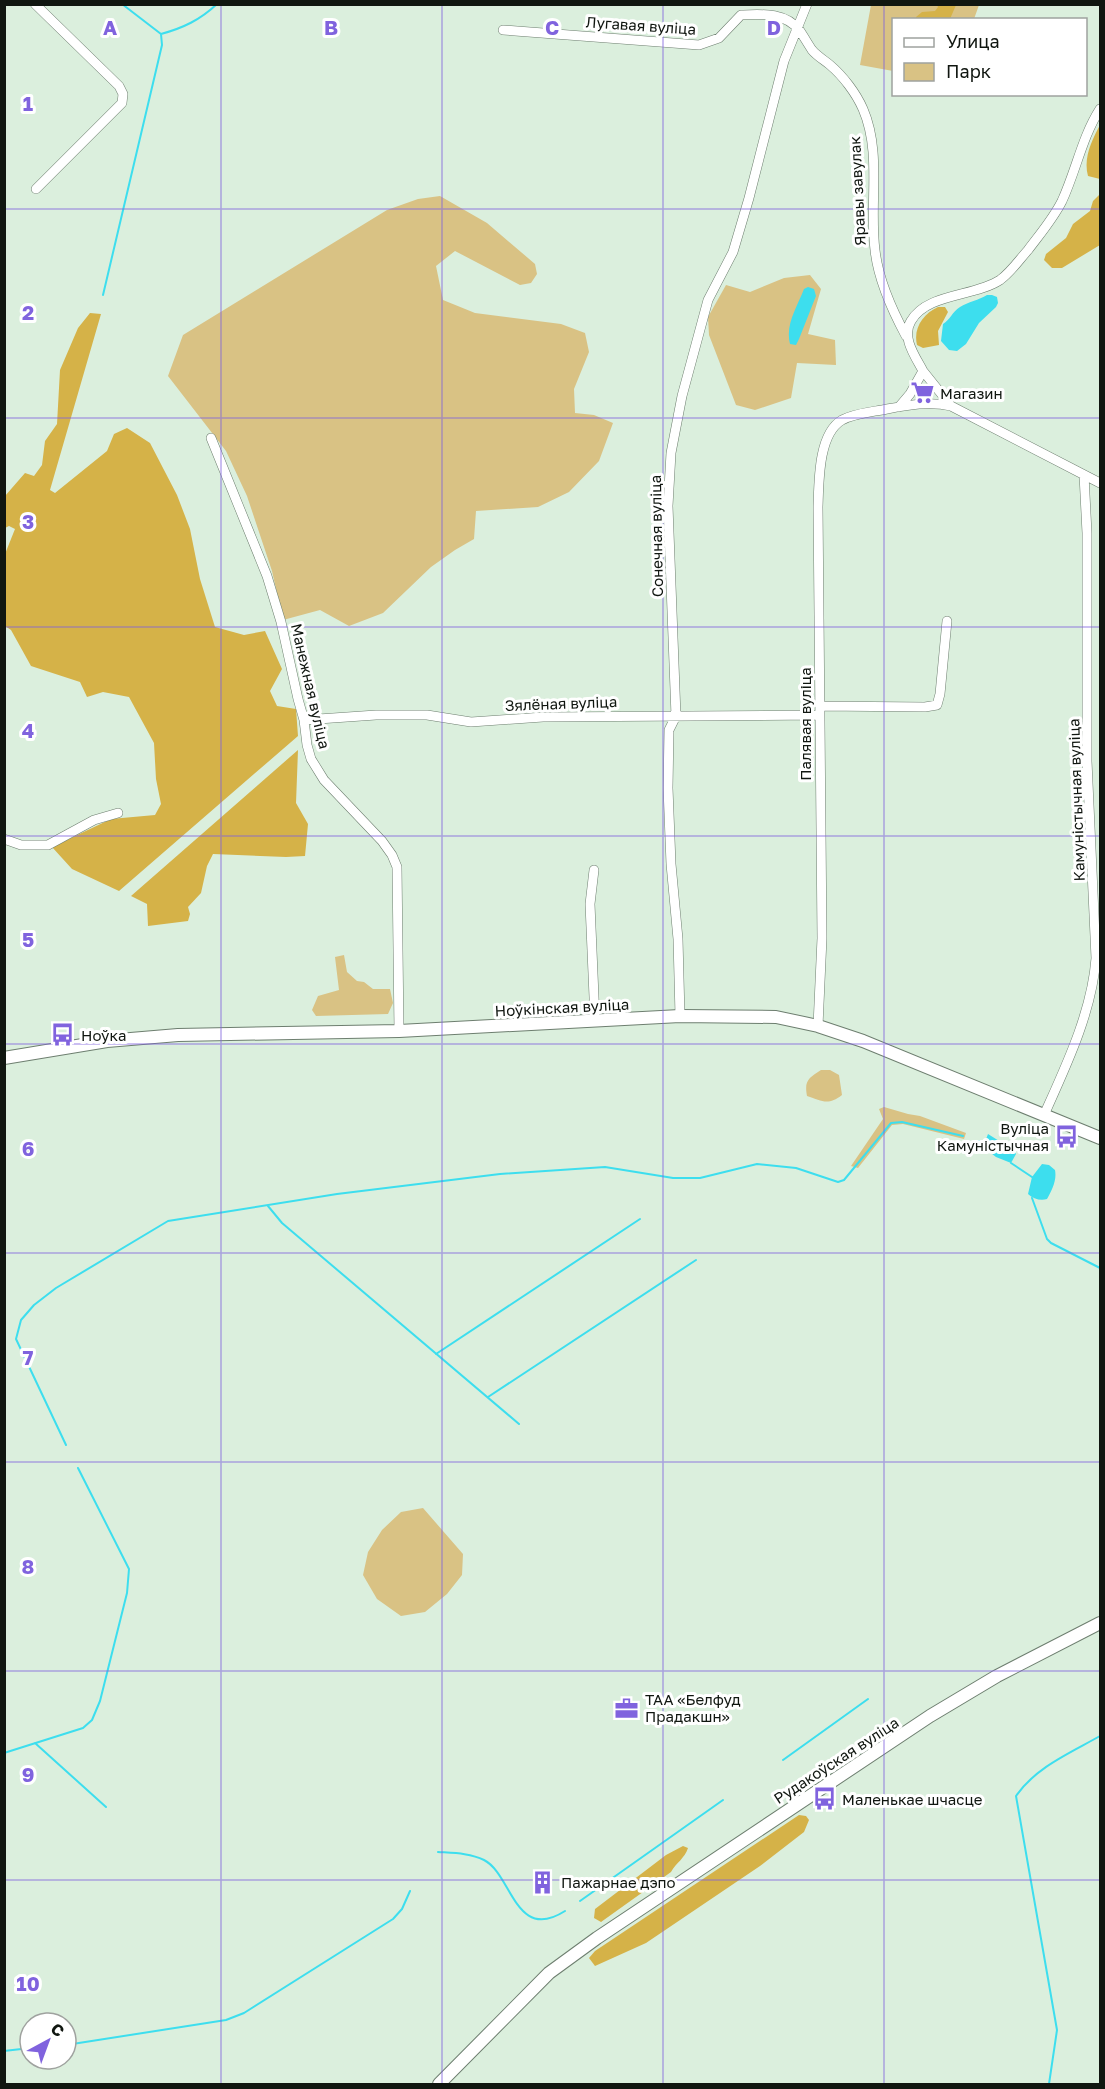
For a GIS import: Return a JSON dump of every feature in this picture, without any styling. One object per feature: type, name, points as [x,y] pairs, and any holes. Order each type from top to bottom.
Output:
[{"type":"main road","name":"Ноўкінская вуліца","points":[[4,1058],[107,1041],[178,1035],[399,1031],[680,1016],[776,1017],[818,1026],[863,1041],[1101,1138]]},
{"type":"main road","name":"Рудакоўская вуліца","points":[[439,2085],[549,1973],[597,1938],[930,1716],[997,1676],[1101,1623]]},
{"type":"street","points":[[35,4],[119,86],[123,94],[122,103],[36,189]]},
{"type":"street","name":"Сонечная вуліца","points":[[680,1016],[678,939],[671,864],[668,788],[669,730],[676,716],[668,506],[671,453],[682,396],[708,300],[733,252],[784,61],[807,4]]},
{"type":"street","name":"Лугавая вуліца","points":[[503,30],[699,45],[719,38],[741,15],[764,14],[785,18],[798,28]]},
{"type":"street","name":"Яравы завулак","points":[[798,28],[813,51],[832,67],[854,93],[862,108],[870,130],[873,150],[875,252],[887,295],[923,371],[951,406]]},
{"type":"street","points":[[906,336],[912,318],[928,305],[983,288],[1000,280],[1016,265],[1061,202],[1090,125],[1101,109]]},
{"type":"street","points":[[899,407],[910,394],[923,371]]},
{"type":"street","points":[[899,407],[936,403],[951,406],[1101,483]]},
{"type":"street","name":"Палявая вуліца","points":[[818,1026],[822,938],[818,609],[820,474],[827,438],[835,425],[852,416],[899,407]]},
{"type":"street","name":"Манежная вуліца","points":[[212,438],[267,576],[281,622],[311,759],[324,780],[382,841],[398,867],[399,1031]]},
{"type":"street","name":"Камуністычная вуліца","points":[[1044,1115],[1082,1022],[1094,978],[1095,937],[1087,761],[1087,545],[1084,476]]},
{"type":"street","name":"Зялёная вуліца","points":[[304,720],[376,715],[428,715],[471,722],[543,717],[676,716],[925,707],[937,705],[940,694],[946,621]]},
{"type":"street","points":[[4,839],[21,845],[48,845],[94,820],[118,813]]},
{"type":"street","points":[[594,870],[590,925],[595,1020]]},
{"type":"green space","points":[[871,5],[979,5],[974,18],[892,18],[892,71],[860,65]]},
{"type":"green space","points":[[440,196],[487,223],[535,264],[537,274],[531,283],[520,285],[455,251],[436,266],[443,300],[475,313],[561,324],[585,333],[589,352],[574,389],[575,413],[594,415],[613,423],[599,461],[569,492],[538,507],[476,511],[474,539],[431,567],[383,613],[349,626],[320,610],[283,620],[272,571],[247,496],[226,451],[168,376],[183,335],[387,210],[418,199]]},
{"type":"green space","points":[[810,275],[821,289],[808,334],[835,340],[836,365],[797,363],[791,398],[755,410],[736,405],[709,335],[708,317],[726,285],[750,292],[784,278]]},
{"type":"green space","points":[[344,955],[347,972],[357,981],[364,982],[373,989],[390,989],[393,1003],[388,1014],[316,1016],[312,1010],[318,996],[339,990],[335,957]]},
{"type":"green space","points":[[821,1070],[830,1070],[839,1075],[842,1095],[825,1102],[807,1096],[808,1080]]},
{"type":"green space","points":[[884,1107],[920,1116],[966,1133],[964,1139],[903,1124],[892,1125],[858,1168],[851,1166],[883,1119],[879,1109]]},
{"type":"green space","points":[[423,1508],[463,1554],[462,1575],[447,1594],[425,1612],[401,1616],[377,1599],[363,1575],[368,1552],[382,1530],[401,1512]]},
{"type":"shaded area","points":[[937,5],[956,5],[950,18],[916,18],[922,12],[935,11]]},
{"type":"shaded area","points":[[1100,125],[1100,179],[1088,176],[1087,156]]},
{"type":"shaded area","points":[[1100,194],[1100,245],[1062,268],[1052,268],[1044,260],[1046,254],[1066,238],[1073,224],[1090,211],[1093,201]]},
{"type":"shaded area","points":[[938,307],[945,307],[948,312],[938,331],[939,345],[923,348],[917,345],[918,327],[928,314]]},
{"type":"shaded area","points":[[90,313],[101,314],[50,490],[55,493],[107,451],[114,434],[127,428],[150,443],[177,495],[190,529],[200,579],[215,627],[244,635],[265,631],[282,669],[270,691],[277,706],[296,709],[298,736],[119,891],[72,869],[52,847],[111,819],[155,815],[161,804],[156,779],[154,743],[129,697],[103,692],[87,697],[80,682],[31,666],[11,630],[5,626],[5,554],[15,529],[9,526],[5,528],[5,496],[25,473],[34,476],[42,465],[45,441],[57,424],[60,370],[78,328]]},
{"type":"shaded area","points":[[298,750],[296,803],[308,824],[305,856],[213,854],[207,866],[201,893],[188,907],[190,914],[188,921],[148,926],[147,904],[131,896]]},
{"type":"shaded area","points":[[799,1815],[806,1816],[809,1820],[804,1832],[760,1866],[646,1943],[595,1966],[589,1958],[595,1951]]},
{"type":"shaded area","points":[[683,1846],[688,1848],[687,1852],[671,1872],[601,1922],[594,1918],[595,1909],[666,1855]]},
{"type":"water","points":[[808,287],[814,289],[816,296],[796,345],[790,344],[789,330],[792,316],[804,289]]},
{"type":"water","points":[[987,295],[997,297],[996,307],[979,323],[966,344],[957,351],[949,350],[941,341],[943,324],[960,307]]},
{"type":"water","points":[[988,1134],[1015,1151],[1016,1154],[1011,1163],[996,1157],[983,1147]]},
{"type":"water","points":[[1042,1164],[1049,1165],[1055,1170],[1055,1177],[1049,1196],[1042,1200],[1028,1194],[1032,1177]]},
{"type":"waterway","points":[[122,4],[161,34],[191,23],[217,4]]},
{"type":"waterway","points":[[103,295],[162,45],[161,34]]},
{"type":"waterway","points":[[66,1445],[16,1339],[21,1320],[34,1305],[56,1288],[168,1221],[337,1194],[500,1174],[605,1167],[673,1178],[700,1178],[757,1164],[796,1168],[838,1182],[844,1180],[891,1123],[902,1122],[963,1136]]},
{"type":"waterway","points":[[978,1141],[983,1143]]},
{"type":"waterway","points":[[1011,1163],[1032,1177]]},
{"type":"waterway","points":[[1032,1198],[1047,1239],[1100,1268]]},
{"type":"waterway","points":[[268,1206],[282,1223],[519,1424]]},
{"type":"waterway","points":[[436,1354],[640,1219]]},
{"type":"waterway","points":[[488,1397],[696,1260]]},
{"type":"waterway","points":[[4,1753],[83,1728],[92,1720],[100,1701],[127,1593],[129,1569],[78,1468]]},
{"type":"waterway","points":[[783,1760],[868,1699]]},
{"type":"waterway","points":[[1049,2084],[1057,2030],[1016,1796],[1043,1769],[1100,1736]]},
{"type":"waterway","points":[[35,1743],[106,1807]]},
{"type":"waterway","points":[[580,1901],[723,1800]]},
{"type":"waterway","points":[[438,1852],[467,1855],[484,1860],[501,1878],[516,1903],[525,1913],[535,1918],[548,1919],[565,1911]]},
{"type":"waterway","points":[[78,2043],[226,2020],[244,2013],[393,1919],[402,1909],[410,1891]]},
{"type":"waterway","points":[[4,2051],[18,2049]]},
{"type":"place","name":"Магазин","points":[[922,393]]},
{"type":"place","name":"Ноўка","points":[[63,1035]]},
{"type":"place","name":"Вуліца Камуністычная","points":[[1067,1137]]},
{"type":"place","name":"ТАА «Белфуд Прадакшн»","points":[[627,1708]]},
{"type":"place","name":"Маленькае шчасце","points":[[824,1799]]},
{"type":"place","name":"Пажарнае дэпо","points":[[543,1882]]}]
